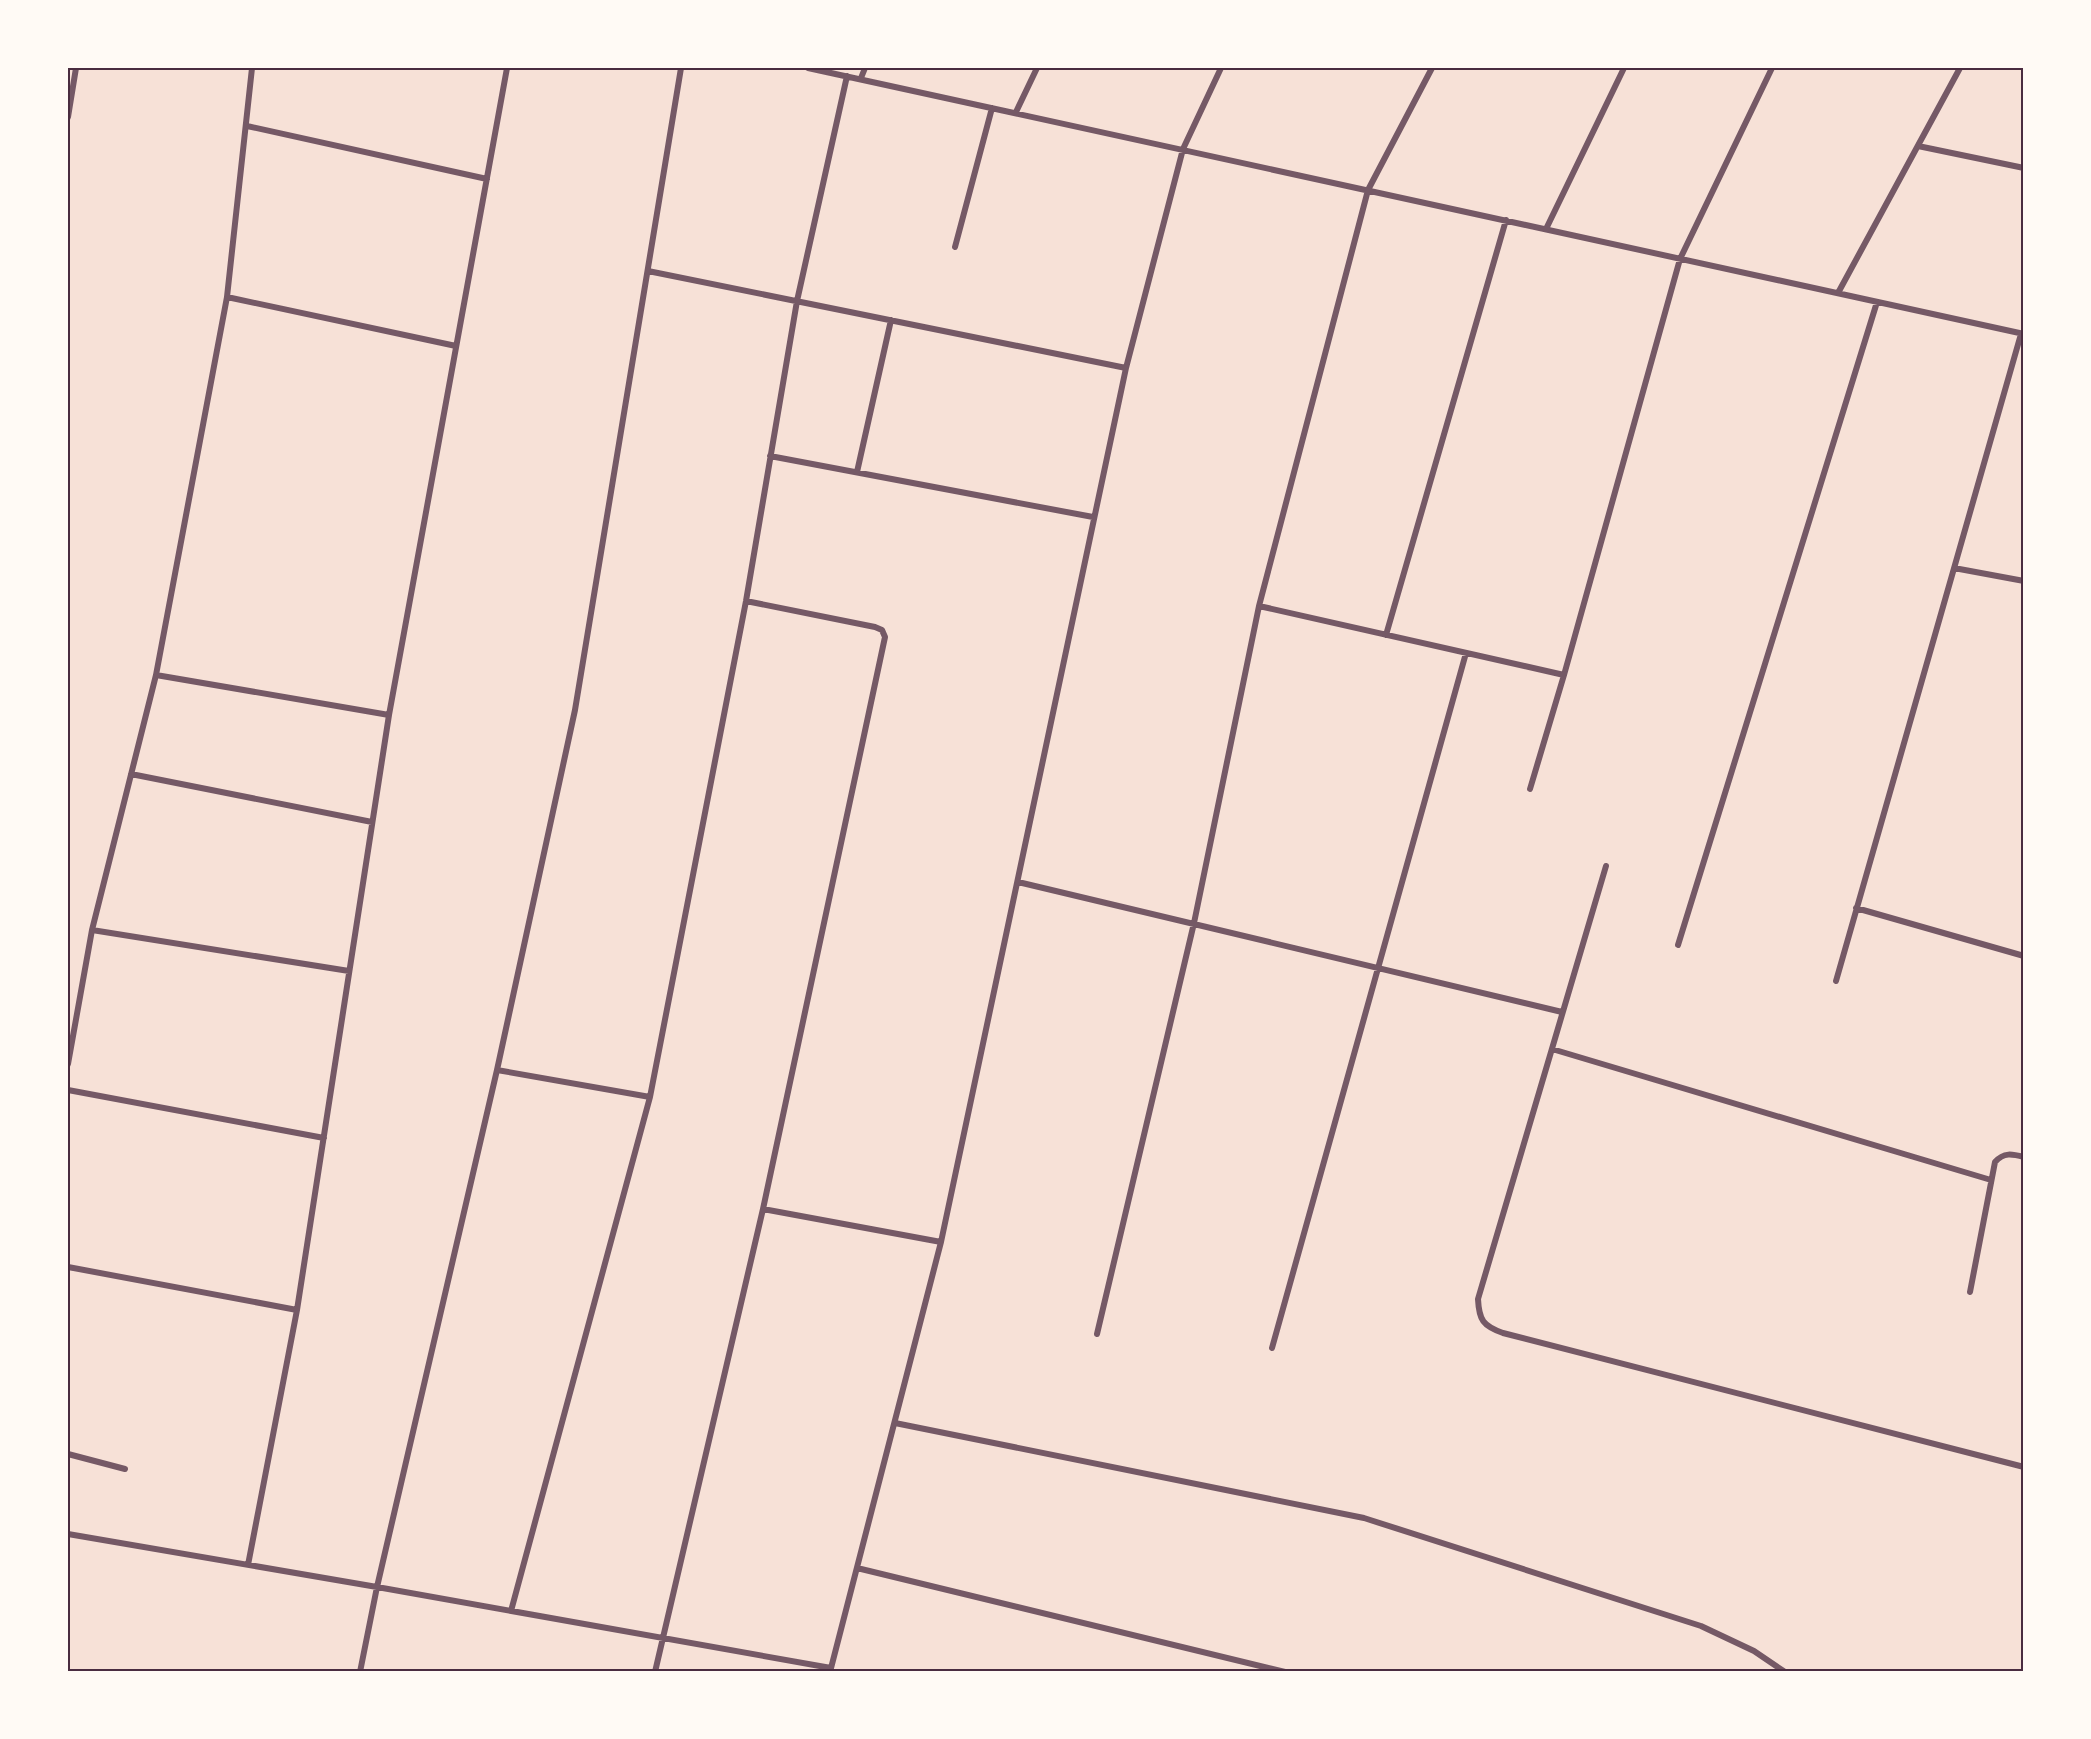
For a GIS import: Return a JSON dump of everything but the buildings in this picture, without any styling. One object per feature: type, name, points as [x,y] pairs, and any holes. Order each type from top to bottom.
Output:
[{"type":"street","points":[[68,117],[76,68]]},
{"type":"street","points":[[68,1064],[92,930],[156,675],[227,297],[252,68]]},
{"type":"street","points":[[248,1565],[297,1310],[389,715],[507,68]]},
{"type":"street","points":[[360,1671],[377,1587],[497,1070],[574,710],[681,68]]},
{"type":"street","points":[[808,68],[2022,334],[1836,981]]},
{"type":"street","points":[[861,78],[866,68]]},
{"type":"street","points":[[1016,112],[1037,68]]},
{"type":"street","points":[[68,1534],[664,1638],[831,1670],[941,1242],[1126,368],[1183,149],[1221,68]]},
{"type":"street","points":[[1097,1335],[1194,923],[1259,606],[1368,190],[1432,68]]},
{"type":"street","points":[[1546,229],[1624,68]]},
{"type":"street","points":[[1530,789],[1680,259],[1772,68]]},
{"type":"street","points":[[1838,293],[1960,68]]},
{"type":"street","points":[[511,1611],[650,1097],[746,601],[797,301],[847,76]]},
{"type":"street","points":[[956,247],[992,108]]},
{"type":"street","points":[[247,126],[486,179]]},
{"type":"street","points":[[1918,146],[2024,168]]},
{"type":"street","points":[[1386,634],[1506,220]]},
{"type":"street","points":[[648,271],[1126,368]]},
{"type":"street","points":[[227,297],[456,346]]},
{"type":"street","points":[[1678,945],[1877,302]]},
{"type":"street","points":[[857,472],[891,320]]},
{"type":"street","points":[[770,456],[1093,517]]},
{"type":"street","points":[[1954,568],[2024,581]]},
{"type":"street","points":[[656,1671],[764,1209],[885,637],[882,630],[875,627],[746,601]]},
{"type":"street","points":[[1259,606],[1564,675]]},
{"type":"street","points":[[1272,1348],[1466,653]]},
{"type":"street","points":[[156,675],[389,715]]},
{"type":"street","points":[[131,774],[372,822]]},
{"type":"street","points":[[1606,866],[1478,1299],[1479,1315],[1488,1328],[2024,1467]]},
{"type":"street","points":[[1018,882],[1562,1012]]},
{"type":"street","points":[[1856,908],[2024,956]]},
{"type":"street","points":[[92,930],[349,971]]},
{"type":"street","points":[[1552,1049],[1991,1180]]},
{"type":"street","points":[[497,1070],[650,1097]]},
{"type":"street","points":[[68,1090],[324,1138]]},
{"type":"street","points":[[1970,1292],[1995,1162],[1999,1157],[2010,1154],[2024,1157]]},
{"type":"street","points":[[764,1209],[941,1242]]},
{"type":"street","points":[[68,1267],[297,1310]]},
{"type":"street","points":[[895,1423],[1364,1518],[1701,1626],[1754,1651],[1785,1671]]},
{"type":"street","points":[[68,1454],[125,1468]]},
{"type":"street","points":[[857,1568],[1285,1671]]}]
